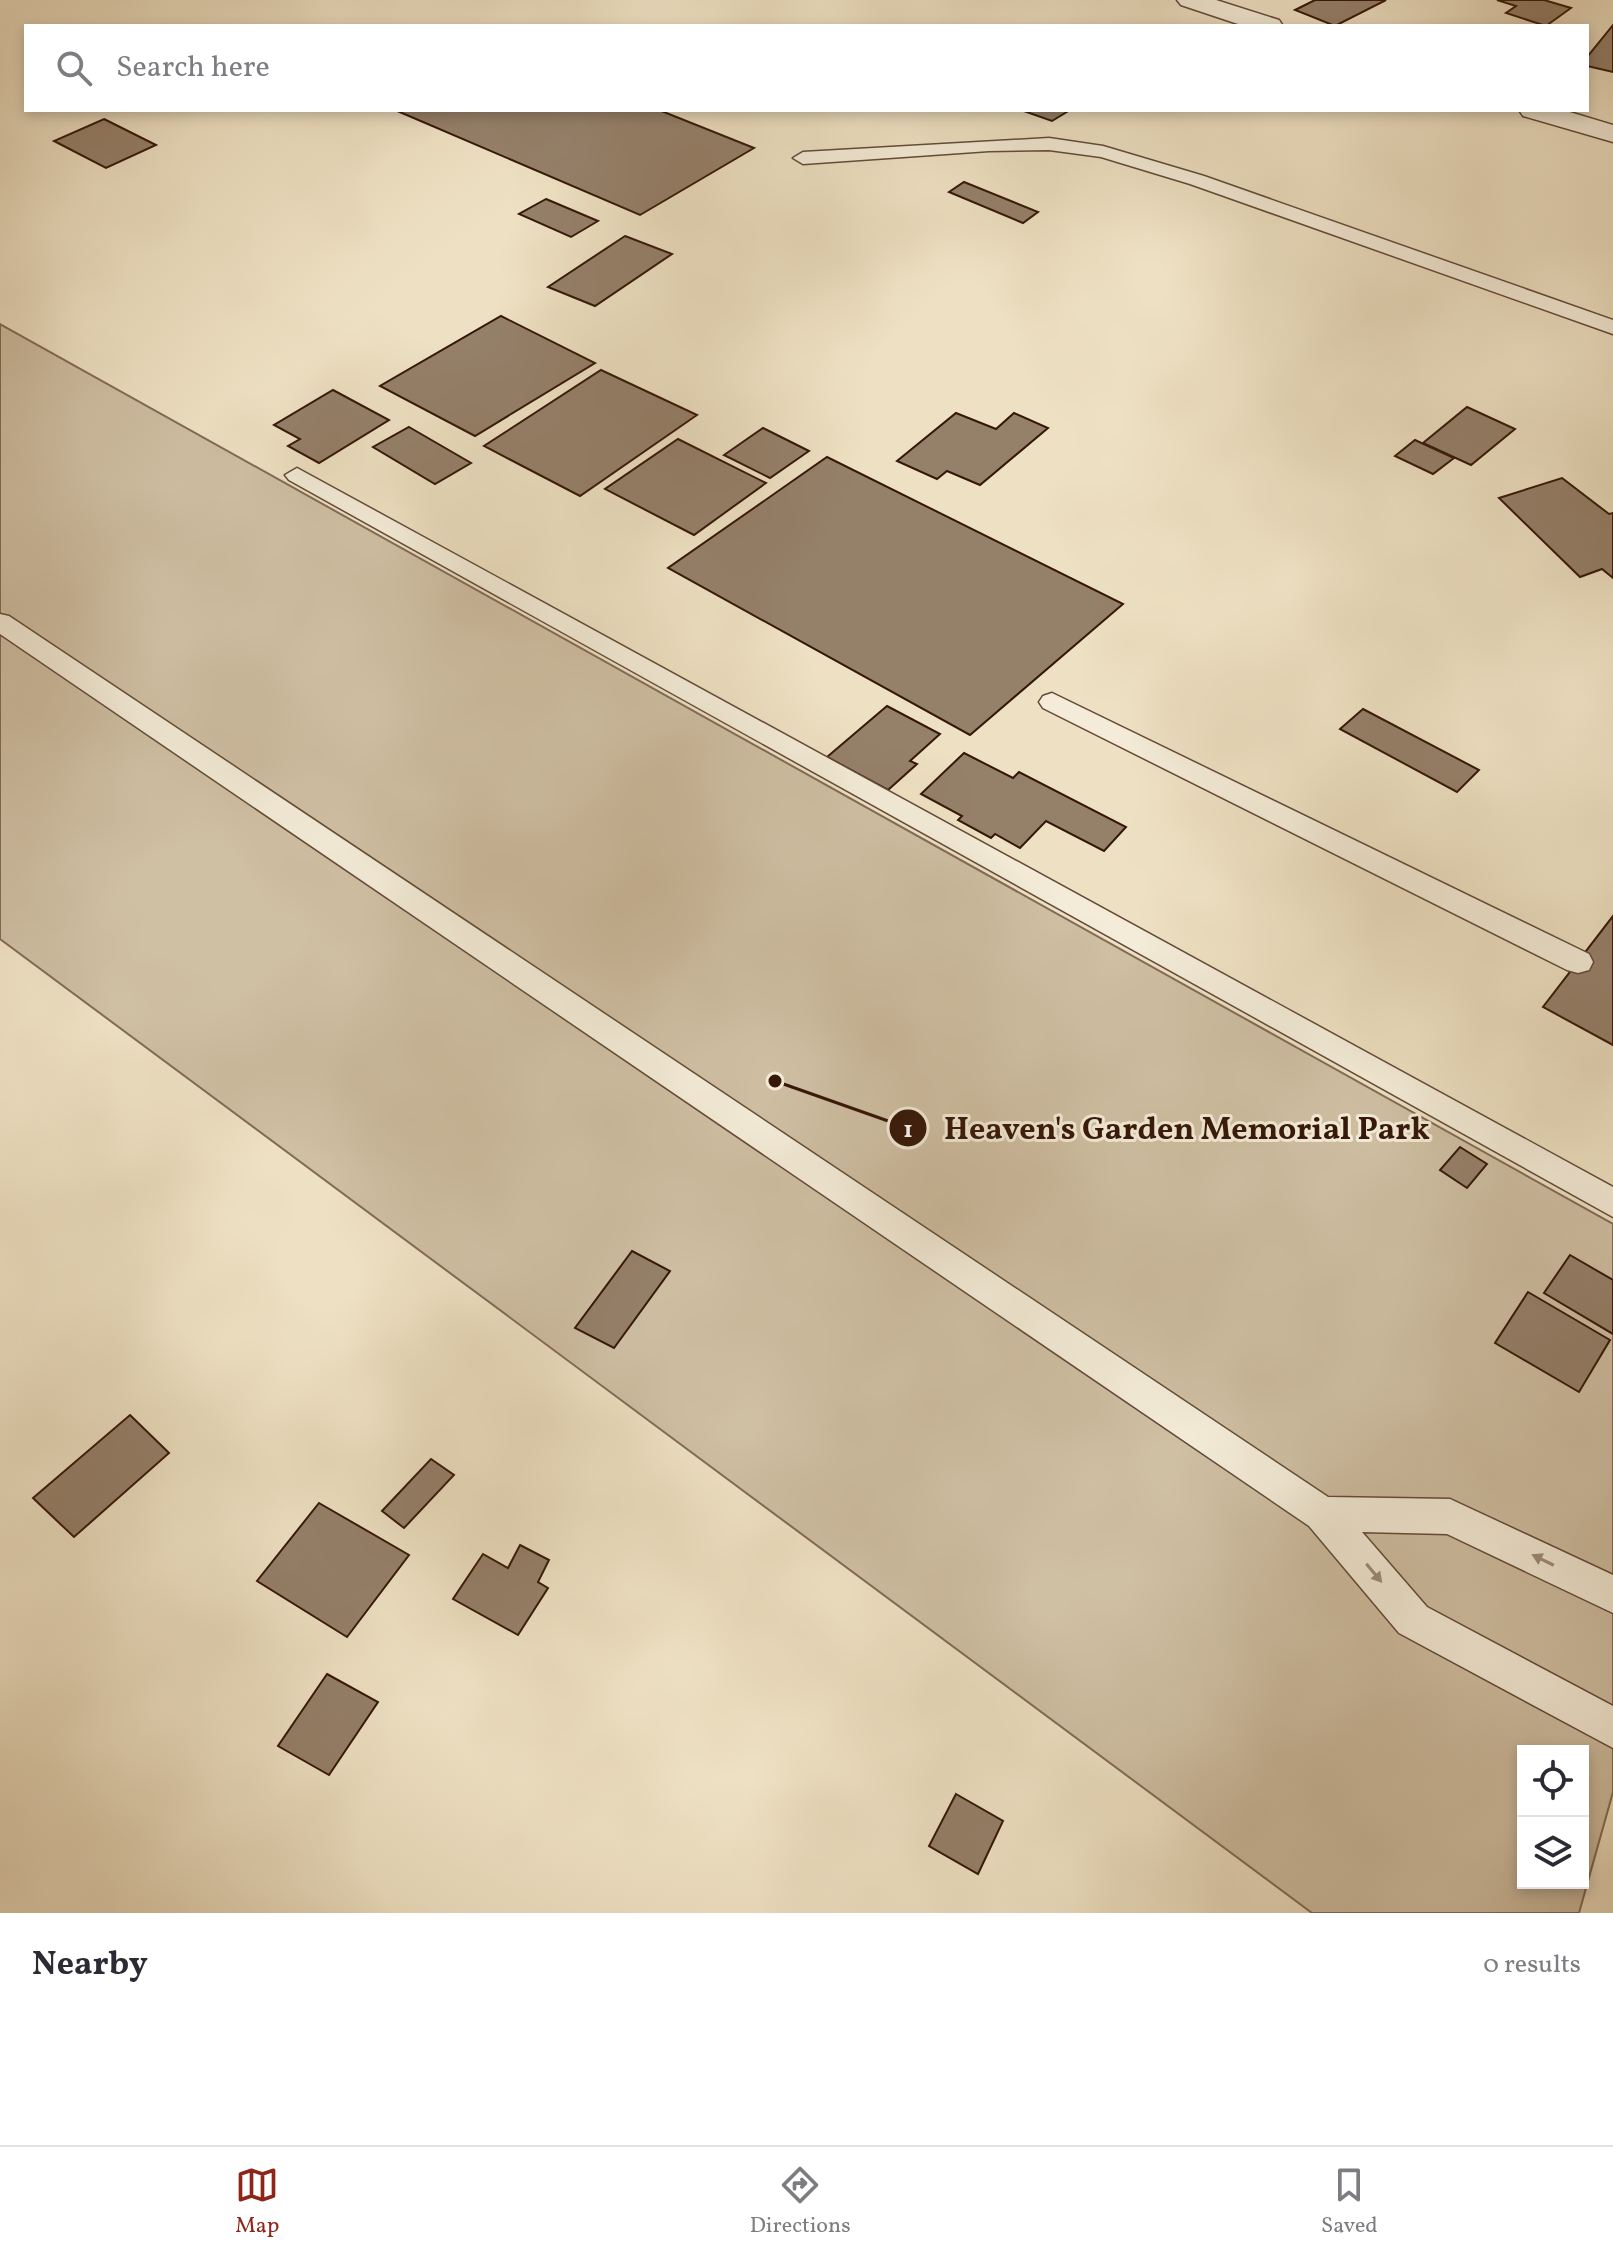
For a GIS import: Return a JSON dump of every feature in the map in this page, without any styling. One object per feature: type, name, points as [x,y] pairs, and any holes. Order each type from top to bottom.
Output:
[{"type":"street","points":[[1190,0],[1264,24]]},
{"type":"street","points":[[1540,112],[1613,134]]},
{"type":"lane","points":[[803,158],[1049,144],[1103,152],[1197,180],[1613,327]]},
{"type":"lane","points":[[297,475],[1613,1203]]},
{"type":"lane","points":[[0,622],[1322,1514],[1413,1620],[1613,1728]]},
{"type":"lane","points":[[1052,702],[1578,962]]},
{"type":"lane","points":[[1322,1514],[1450,1517],[1613,1594]]},
{"type":"shaded area","points":[[0,324],[1613,1224],[1613,1792],[1589,1877],[1589,1745],[1517,1745],[1517,1889],[1586,1889],[1579,1913],[1312,1913],[0,939]]},
{"type":"building","points":[[1315,0],[1386,0],[1339,24],[1330,24],[1295,10]]},
{"type":"building","points":[[1497,0],[1544,0],[1571,8],[1549,24],[1540,24],[1506,13],[1516,6]]},
{"type":"building","points":[[1613,25],[1613,72],[1589,66],[1589,55]]},
{"type":"building","points":[[400,112],[664,112],[754,148],[640,215]]},
{"type":"building","points":[[1027,112],[1067,112],[1052,121]]},
{"type":"building","points":[[104,119],[156,145],[106,168],[54,141]]},
{"type":"building","points":[[964,182],[1038,212],[1023,223],[949,192]]},
{"type":"building","points":[[546,199],[598,221],[571,237],[519,214]]},
{"type":"building","points":[[625,236],[672,254],[595,306],[548,287]]},
{"type":"building","points":[[501,316],[595,363],[475,436],[380,386]]},
{"type":"building","points":[[601,370],[697,415],[580,496],[484,446]]},
{"type":"building","points":[[333,390],[389,420],[319,463],[288,446],[300,439],[274,425]]},
{"type":"building","points":[[1467,407],[1515,429],[1471,465],[1423,443]]},
{"type":"building","points":[[956,413],[996,429],[1014,413],[1048,428],[980,485],[947,471],[937,479],[897,461]]},
{"type":"building","points":[[409,427],[471,463],[435,484],[373,447]]},
{"type":"building","points":[[763,428],[809,451],[770,478],[724,455]]},
{"type":"building","points":[[678,439],[766,483],[694,535],[605,489]]},
{"type":"building","points":[[1415,440],[1454,458],[1433,474],[1395,456]]},
{"type":"building","points":[[827,457],[1123,604],[970,735],[668,568]]},
{"type":"building","points":[[1562,478],[1609,514],[1613,513],[1613,578],[1602,569],[1580,577],[1499,498]]},
{"type":"building","points":[[887,706],[940,734],[910,761],[917,764],[888,790],[827,757]]},
{"type":"building","points":[[1363,709],[1479,770],[1457,792],[1340,729]]},
{"type":"building","points":[[964,753],[1013,778],[1019,772],[1126,827],[1104,851],[1046,821],[1020,848],[995,834],[991,838],[958,820],[962,816],[921,794]]},
{"type":"building","points":[[1613,916],[1613,1045],[1543,1007]]},
{"type":"building","points":[[1460,1147],[1487,1164],[1467,1188],[1440,1170]]},
{"type":"building","points":[[632,1251],[670,1271],[614,1348],[575,1328]]},
{"type":"building","points":[[1570,1255],[1613,1280],[1613,1334],[1544,1293]]},
{"type":"building","points":[[1528,1292],[1610,1340],[1579,1392],[1495,1343]]},
{"type":"building","points":[[130,1415],[169,1453],[74,1537],[33,1498]]},
{"type":"building","points":[[431,1459],[454,1475],[404,1528],[382,1511]]},
{"type":"building","points":[[319,1503],[409,1555],[347,1637],[257,1581]]},
{"type":"building","points":[[520,1545],[549,1560],[538,1582],[548,1588],[518,1635],[453,1599],[483,1554],[508,1568]]},
{"type":"building","points":[[327,1674],[378,1702],[329,1775],[278,1746]]},
{"type":"building","points":[[956,1794],[1003,1821],[978,1874],[929,1846]]},
{"type":"place","name":"Heaven's Garden Memorial Park","points":[[775,1081]]}]
